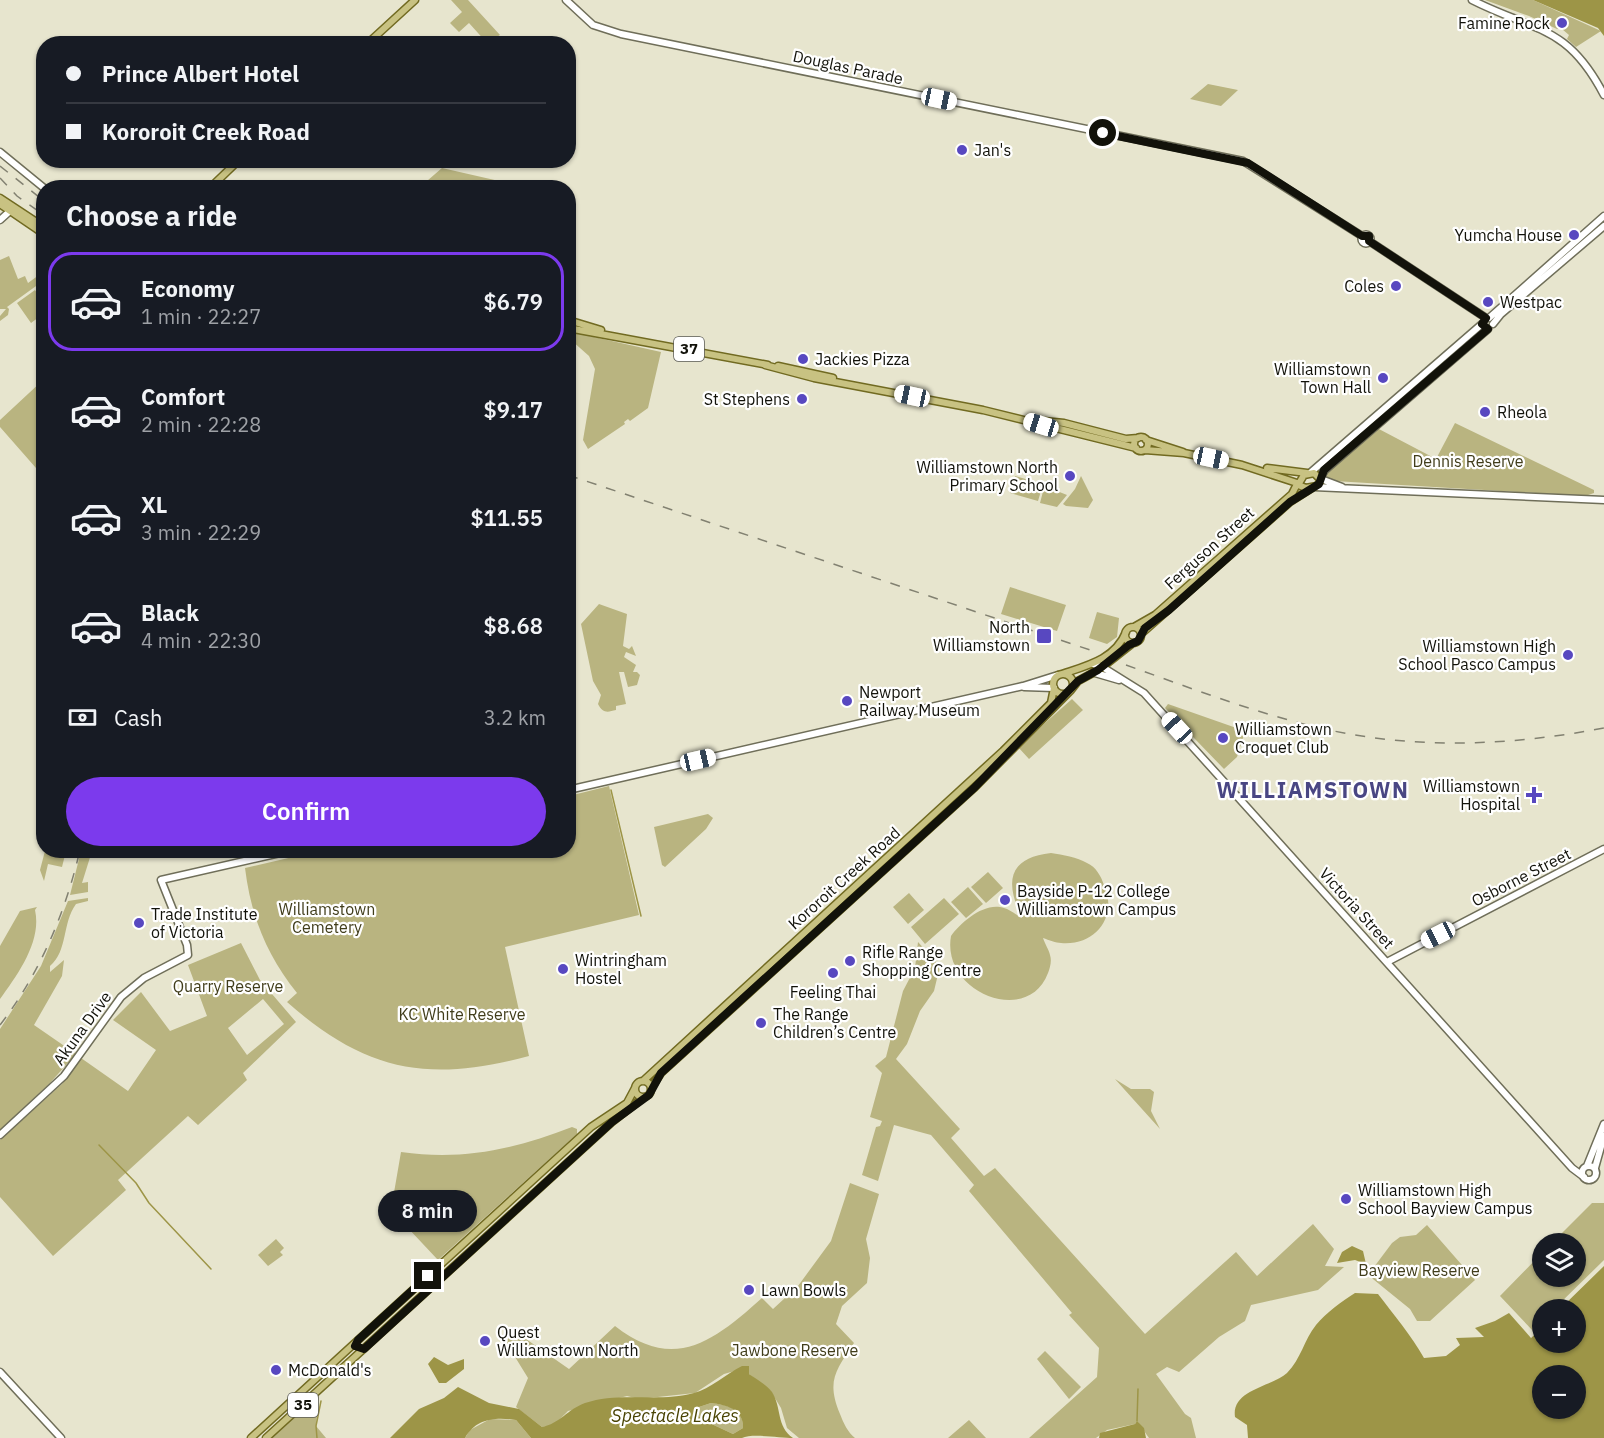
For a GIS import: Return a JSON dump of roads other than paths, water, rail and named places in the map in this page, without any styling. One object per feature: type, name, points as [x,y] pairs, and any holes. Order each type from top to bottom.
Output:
[{"type":"main road","points":[[376,36],[415,0]]},
{"type":"main road","points":[[217,180],[230,168]]},
{"type":"main road","points":[[0,198],[5,208],[36,229]]},
{"type":"main road","points":[[5,208],[36,223]]},
{"type":"main road","name":"37","points":[[576,325],[765,365],[796,374],[1124,439],[1138,438],[1184,453],[1242,465],[1308,473]]},
{"type":"main road","name":"37","points":[[1063,427],[1145,450],[1184,453]]},
{"type":"main road","points":[[1136,448],[1135,442],[1138,438]]},
{"type":"main road","points":[[1145,450],[1146,440]]},
{"type":"main road","name":"37","points":[[1242,465],[1297,483]]},
{"type":"main road","points":[[1308,473],[1315,473],[1320,478]]},
{"type":"main road","name":"35","points":[[1297,483],[1308,473]]},
{"type":"main road","name":"35","points":[[1313,487],[1320,483],[1320,478]]},
{"type":"main road","points":[[1297,483],[1305,488],[1313,487]]},
{"type":"main road","name":"Ferguson Street","points":[[1141,634],[1291,495],[1297,483]]},
{"type":"main road","name":"Ferguson Street","points":[[1134,627],[1155,615],[1290,502],[1313,487]]},
{"type":"main road","points":[[1134,627],[1141,634]]},
{"type":"main road","name":"35","points":[[1054,688],[1053,681],[1059,675],[1093,664],[1118,645],[1126,632],[1134,627]]},
{"type":"main road","points":[[1126,632],[1127,640],[1133,643]]},
{"type":"main road","name":"35","points":[[1071,690],[1078,681],[1103,667],[1139,640],[1141,634]]},
{"type":"main road","points":[[1054,688],[1063,694],[1071,690],[1071,678],[1059,675]]},
{"type":"main road","name":"Kororoit Creek Road","points":[[643,1081],[797,939],[976,781],[1051,703],[1054,688]]},
{"type":"main road","name":"Kororoit Creek Road","points":[[651,1088],[661,1073],[809,939],[1071,690]]},
{"type":"main road","points":[[797,939],[809,939]]},
{"type":"main road","points":[[643,1081],[649,1083],[651,1088]]},
{"type":"main road","name":"35","points":[[252,1438],[591,1127],[628,1101],[635,1088],[643,1081]]},
{"type":"main road","points":[[635,1088],[638,1095],[644,1097]]},
{"type":"main road","name":"35","points":[[266,1438],[612,1122],[650,1094],[651,1088]]},
{"type":"main road","points":[[354,1344],[364,1349]]},
{"type":"main road","points":[[340,1357],[347,1365]]},
{"type":"street","name":"Douglas Parade","points":[[566,0],[593,25],[621,34],[1246,162],[1362,236],[1363,243],[1369,241],[1486,321]]},
{"type":"street","points":[[1472,0],[1527,21],[1562,40],[1587,66],[1604,95]]},
{"type":"street","points":[[0,152],[36,181]]},
{"type":"street","points":[[0,220],[5,208]]},
{"type":"street","points":[[1486,321],[1604,216]]},
{"type":"street","points":[[1486,321],[1501,314],[1604,226]]},
{"type":"street","name":"35","points":[[1308,473],[1486,321],[1488,329],[1324,470],[1320,478]]},
{"type":"street","points":[[1320,478],[1347,488]]},
{"type":"street","points":[[1313,487],[1604,500]]},
{"type":"street","name":"Victoria Street","points":[[1093,664],[1103,667],[1143,691],[1572,1168],[1584,1177]]},
{"type":"street","name":"Victoria Street","points":[[1095,672],[1123,680]]},
{"type":"street","points":[[576,788],[1023,686],[1059,675]]},
{"type":"street","points":[[1023,686],[1054,688]]},
{"type":"street","name":"Osborne Street","points":[[1387,962],[1604,849]]},
{"type":"street","name":"Akuna Drive","points":[[0,1135],[64,1076],[122,996],[144,978],[187,956],[187,945],[161,880],[258,858]]},
{"type":"street","points":[[1593,1155],[1604,1124]]},
{"type":"street","points":[[1604,1136],[1594,1178],[1589,1180],[1582,1172],[1604,1136]]},
{"type":"street","name":"Victoria Street","points":[[1567,1160],[1578,1166],[1587,1166]]},
{"type":"street","points":[[1587,1166],[1595,1168]]},
{"type":"street","points":[[0,1372],[61,1438]]},
{"type":"water","points":[[1533,0],[1604,0],[1604,36],[1598,28]]},
{"type":"water","points":[[1352,1246],[1363,1251],[1366,1264],[1355,1260],[1337,1263],[1342,1252]]},
{"type":"water","points":[[1604,1266],[1604,1438],[1248,1438],[1247,1425],[1235,1417],[1235,1408],[1239,1401],[1245,1395],[1287,1373],[1296,1362],[1316,1325],[1324,1316],[1355,1293],[1378,1294],[1424,1358],[1446,1356],[1460,1345],[1456,1338],[1484,1337],[1475,1328],[1509,1313],[1531,1338],[1532,1353],[1586,1353],[1586,1299],[1570,1299],[1583,1287],[1586,1287],[1586,1284]]},
{"type":"water","points":[[434,1357],[448,1365],[464,1359],[464,1369],[446,1383],[439,1383],[428,1364]]},
{"type":"water","name":"Spectacle Lakes","points":[[742,1366],[749,1366],[749,1374],[770,1389],[784,1428],[793,1438],[759,1436],[742,1438],[531,1438],[516,1420],[494,1419],[475,1426],[465,1438],[390,1438],[419,1409],[444,1398],[458,1387],[489,1403],[519,1409],[542,1427],[554,1423],[585,1403],[598,1400],[625,1397],[667,1397],[694,1393]],"holes":[[[711,1403],[737,1412],[741,1416],[743,1428],[733,1434],[701,1419],[698,1414],[699,1407]]]},
{"type":"water","points":[[1137,1421],[1144,1428],[1146,1438],[1099,1438],[1100,1433],[1135,1424]]},
{"type":"waterway","points":[[611,790],[641,916]]},
{"type":"waterway","points":[[99,1145],[136,1183],[149,1203],[211,1269]]},
{"type":"waterway","points":[[1137,1421],[1138,1389]]},
{"type":"waterway","points":[[317,1438],[316,1426],[321,1401]]},
{"type":"railway","points":[[0,166],[36,195]]},
{"type":"railway","points":[[0,178],[17,196],[36,209]]},
{"type":"railway","points":[[576,478],[1093,651]]},
{"type":"railway","points":[[1126,665],[1264,713],[1321,728],[1381,739],[1477,743],[1540,738],[1604,728]]},
{"type":"railway","points":[[0,1025],[39,964],[59,920],[78,858]]},
{"type":"place","name":"Famine Rock","points":[[1562,23]]},
{"type":"place","name":"Jan's","points":[[962,150]]},
{"type":"place","name":"Yumcha House","points":[[1574,235]]},
{"type":"place","name":"Coles","points":[[1396,286]]},
{"type":"place","name":"Westpac","points":[[1488,302]]},
{"type":"place","name":"Jackies Pizza","points":[[803,359]]},
{"type":"place","name":"Williamstown Town Hall","points":[[1383,378]]},
{"type":"place","name":"St Stephens","points":[[802,399]]},
{"type":"place","name":"Rheola","points":[[1485,412]]},
{"type":"place","name":"Williamstown North Primary School","points":[[1070,476]]},
{"type":"place","name":"North Williamstown","points":[[1044,636]]},
{"type":"place","name":"Williamstown High School Pasco Campus","points":[[1568,655]]},
{"type":"place","name":"Newport Railway Museum","points":[[847,701]]},
{"type":"place","name":"Williamstown Croquet Club","points":[[1223,738]]},
{"type":"place","name":"Williamstown Hospital","points":[[1534,795]]},
{"type":"place","name":"Bayside P-12 College Williamstown Campus","points":[[1005,900]]},
{"type":"place","name":"Trade Institute of Victoria","points":[[139,923]]},
{"type":"place","name":"Rifle Range Shopping Centre","points":[[850,961]]},
{"type":"place","name":"Wintringham Hostel","points":[[563,969]]},
{"type":"place","name":"Feeling Thai","points":[[833,973]]},
{"type":"place","name":"The Range Children’s Centre","points":[[761,1023]]},
{"type":"place","name":"Williamstown High School Bayview Campus","points":[[1346,1199]]},
{"type":"place","name":"Lawn Bowls","points":[[749,1290]]},
{"type":"place","name":"Quest Williamstown North","points":[[485,1341]]},
{"type":"place","name":"McDonald's","points":[[276,1370]]},
{"type":"district","name":"WILLIAMSTOWN","points":[[1313,790]]},
{"type":"park label","name":"Dennis Reserve","points":[[1468,461]]},
{"type":"park label","name":"Williamstown Cemetery","points":[[327,918]]},
{"type":"park label","name":"Quarry Reserve","points":[[228,986]]},
{"type":"park label","name":"KC White Reserve","points":[[462,1014]]},
{"type":"park label","name":"Bayview Reserve","points":[[1419,1270]]},
{"type":"park label","name":"Jawbone Reserve","points":[[795,1350]]}]
